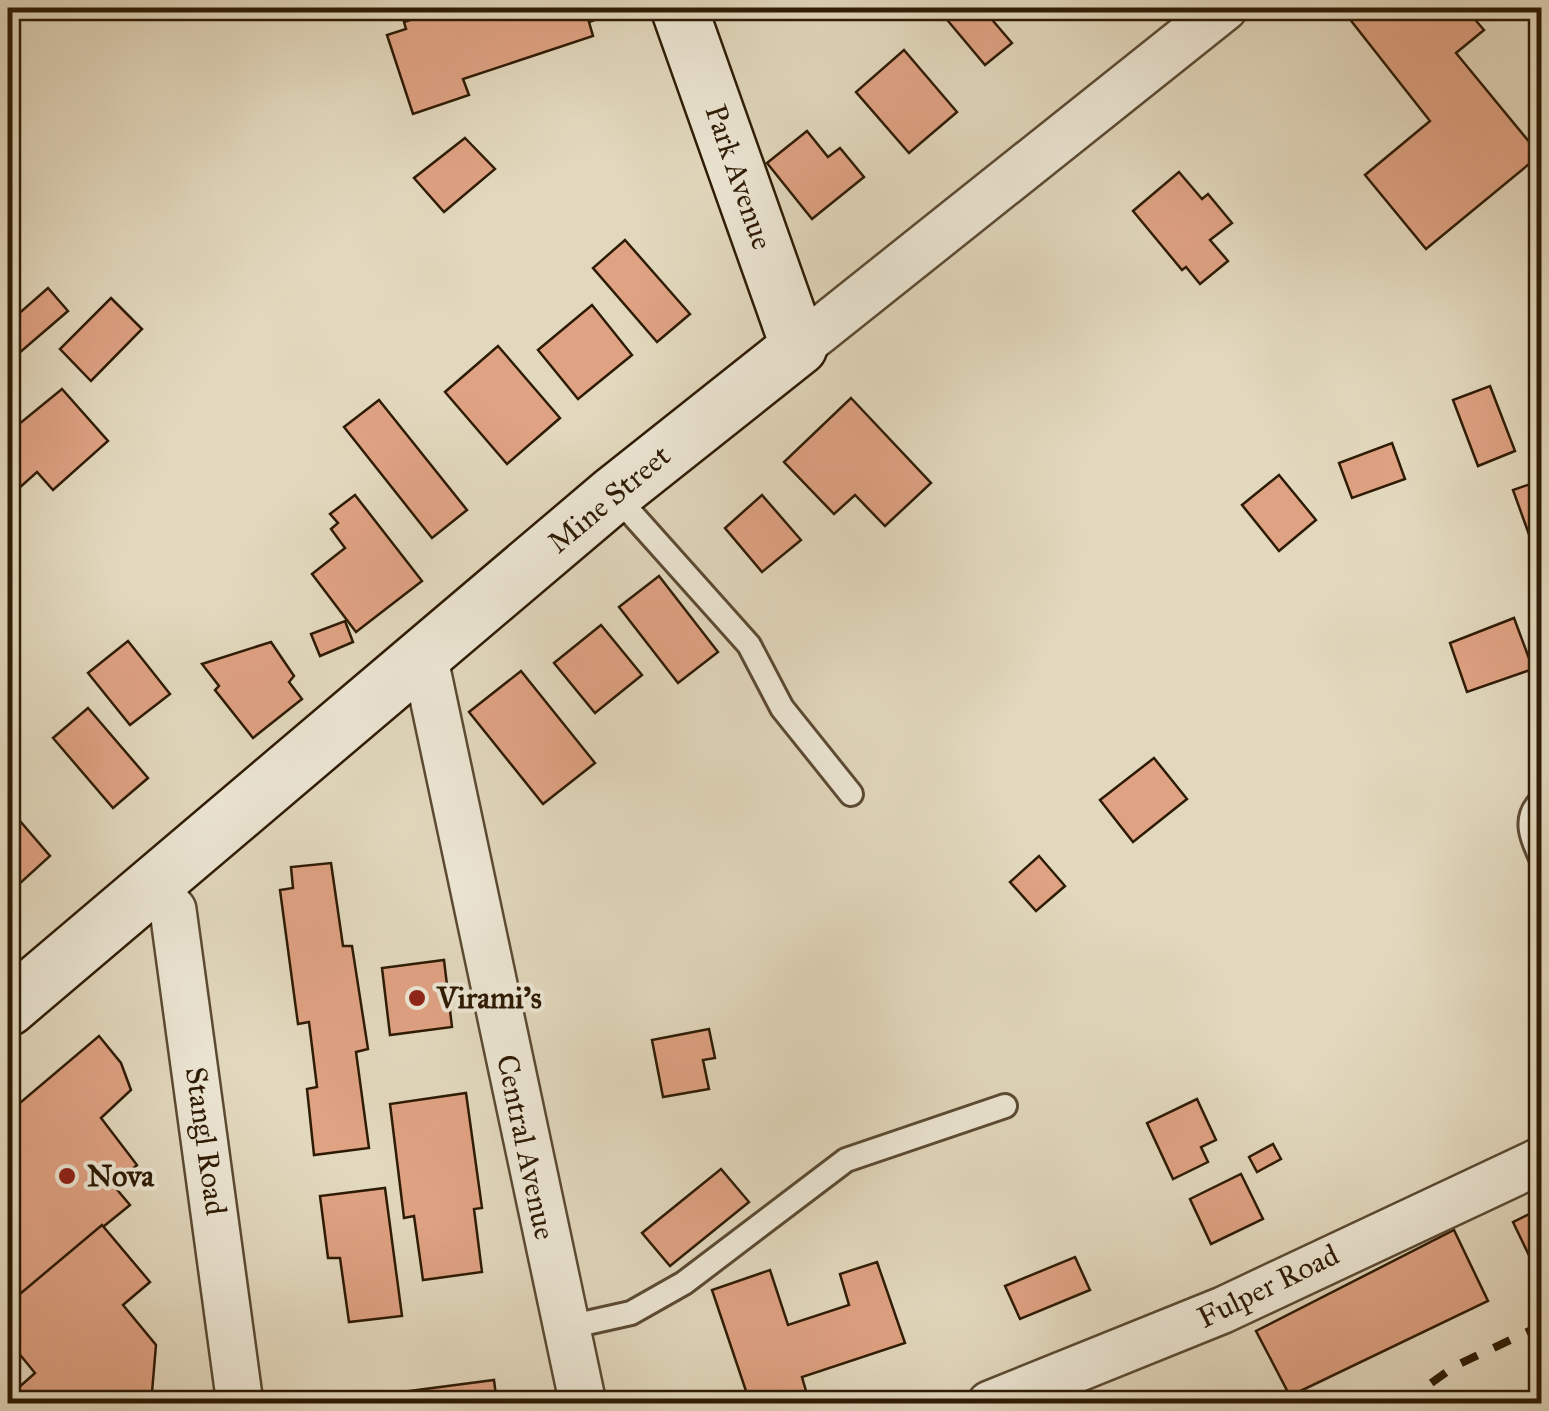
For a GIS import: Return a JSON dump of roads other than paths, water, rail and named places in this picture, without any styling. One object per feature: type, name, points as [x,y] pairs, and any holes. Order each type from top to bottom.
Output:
[{"type":"street","name":"Park Avenue","points":[[678,8],[800,347]]},
{"type":"street","name":"Mine Street","points":[[13,990],[152,887],[614,494],[1224,8]]},
{"type":"street","name":"Central Avenue","points":[[424,656],[583,1404]]},
{"type":"street","name":"Stangl Road","points":[[152,887],[173,910],[240,1404]]},
{"type":"street","name":"Fulper Road","points":[[990,1404],[1223,1310],[1542,1160]]},
{"type":"lane","points":[[614,494],[749,645],[782,708],[851,794]]},
{"type":"lane","points":[[1542,800],[1533,808],[1528,830],[1542,860]]},
{"type":"lane","points":[[564,1328],[631,1314],[684,1282],[846,1160],[1005,1106]]},
{"type":"railway","points":[[1402,1404],[1455,1366],[1542,1325]]},
{"type":"place","name":"Virami's","points":[[417,998]]},
{"type":"place","name":"Nova","points":[[67,1176]]}]
